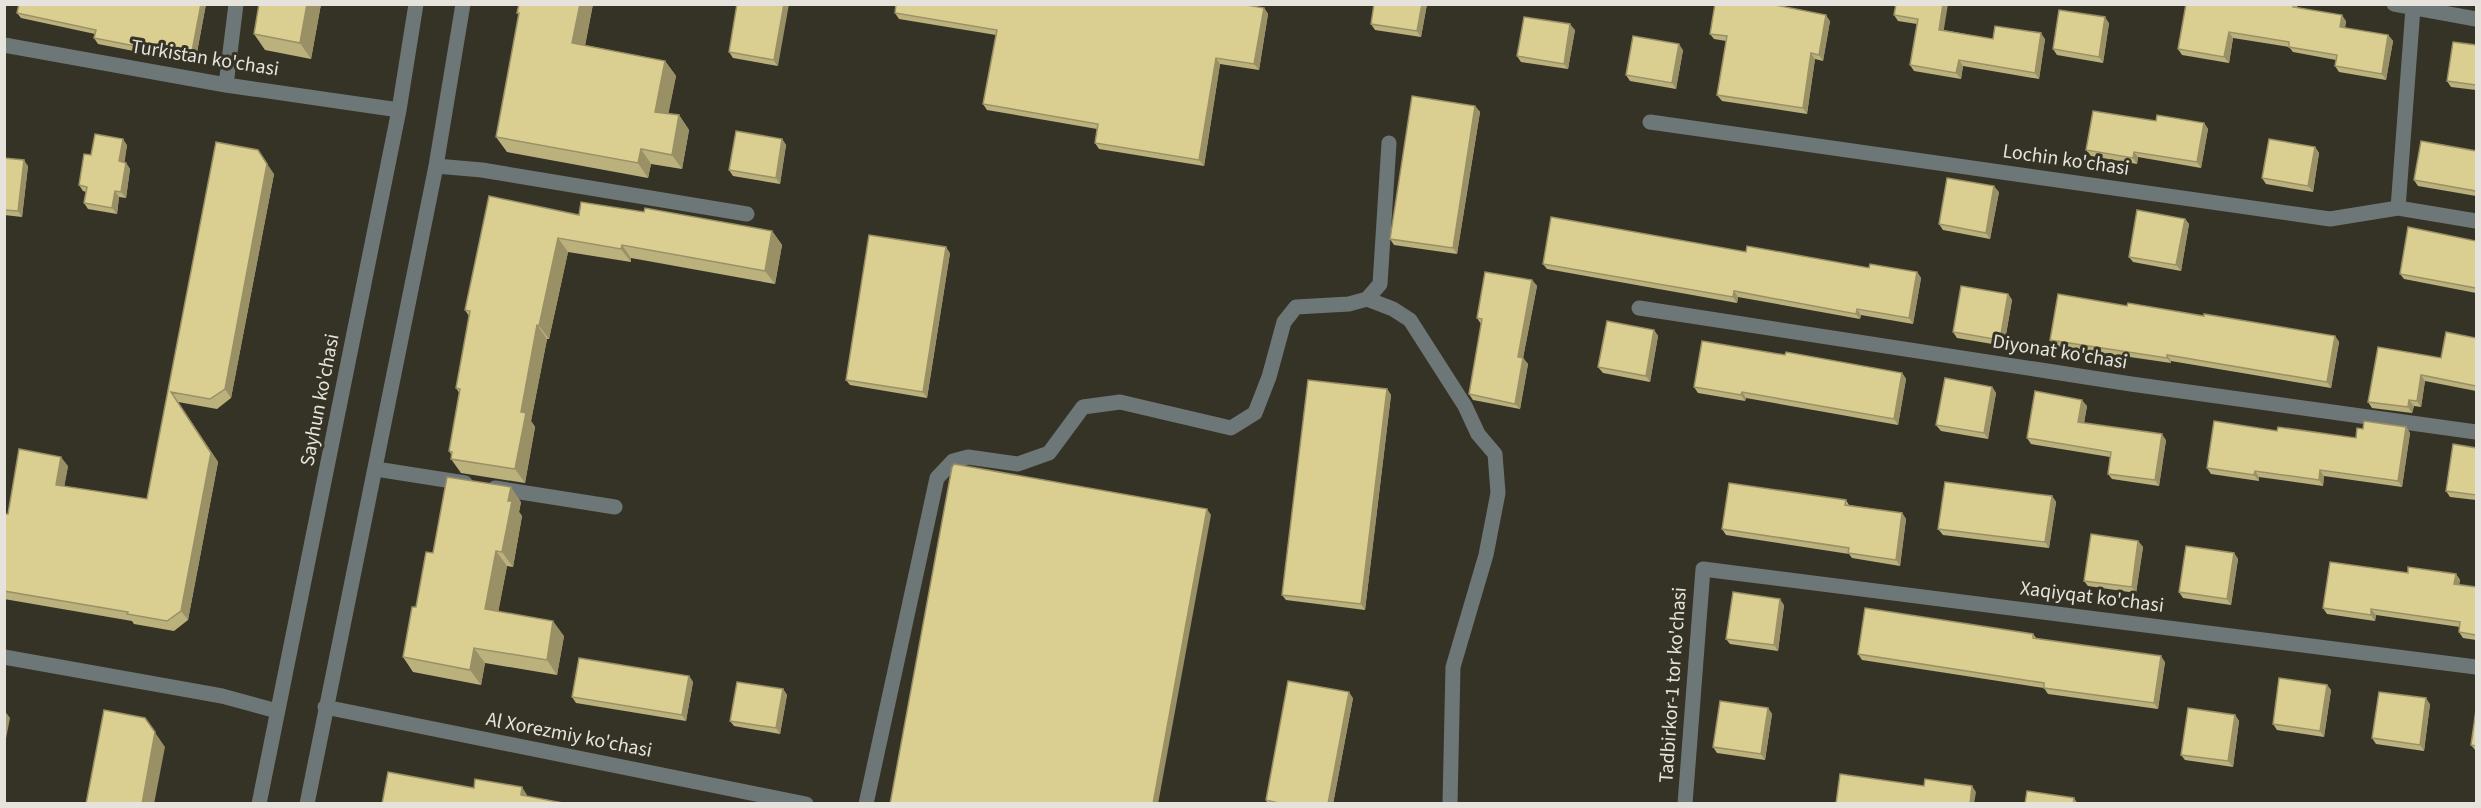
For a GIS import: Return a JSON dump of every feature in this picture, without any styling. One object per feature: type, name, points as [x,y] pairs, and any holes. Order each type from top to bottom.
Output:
[{"type":"street","points":[[226,85],[236,4]]},
{"type":"street","name":"Sayhun ko'chasi","points":[[259,804],[399,110],[416,4]]},
{"type":"street","points":[[307,804],[436,166],[463,4]]},
{"type":"street","points":[[2394,4],[2476,19]]},
{"type":"street","points":[[2398,208],[2413,8]]},
{"type":"street","name":"Turkistan ko'chasi","points":[[4,45],[226,85],[399,110]]},
{"type":"street","name":"Lochin ko'chasi","points":[[1650,122],[2330,219],[2398,208],[2476,221]]},
{"type":"street","points":[[866,804],[937,478],[953,461],[969,457],[1018,464],[1050,453],[1083,407],[1120,402],[1231,428],[1256,412],[1269,377],[1284,322],[1296,308],[1349,304],[1367,299],[1380,284],[1389,143]]},
{"type":"street","points":[[436,166],[483,170],[747,214]]},
{"type":"street","points":[[1367,299],[1393,309],[1410,320],[1465,406],[1478,434],[1495,454],[1498,493],[1486,555],[1453,667],[1450,804]]},
{"type":"street","name":"Diyonat ko'chasi","points":[[1639,308],[2131,384],[2476,432]]},
{"type":"street","points":[[376,469],[615,507]]},
{"type":"street","name":"Xaqiyqat ko'chasi","points":[[1703,569],[2476,667]]},
{"type":"street","name":"Tadbirkor-1 tor ko'chasi","points":[[1685,804],[1703,569]]},
{"type":"street","points":[[4,657],[222,696],[277,711]]},
{"type":"street","name":"Al Xorezmiy ko'chasi","points":[[325,707],[806,804]]},
{"type":"building","points":[[19,4],[201,4],[191,57],[94,38],[96,30],[17,13]]},
{"type":"building","points":[[259,4],[307,4],[300,43],[254,34]]},
{"type":"building","points":[[519,4],[580,4],[572,43],[665,61],[655,112],[679,115],[672,155],[641,149],[638,163],[496,137]]},
{"type":"building","points":[[737,4],[784,4],[774,60],[729,52]]},
{"type":"building","points":[[896,4],[1241,4],[1264,8],[1254,64],[1216,58],[1199,160],[1095,143],[1098,124],[983,104],[997,30],[895,13]]},
{"type":"building","points":[[1374,4],[1422,4],[1417,31],[1371,24]]},
{"type":"building","points":[[1715,4],[1770,4],[1826,15],[1819,55],[1811,53],[1803,108],[1717,95],[1727,36],[1710,34]]},
{"type":"building","points":[[1896,4],[1943,4],[1939,30],[1993,39],[1995,26],[2041,33],[2035,73],[1959,60],[1956,73],[1910,65],[1918,19],[1894,15]]},
{"type":"building","points":[[2186,4],[2294,4],[2293,7],[2342,15],[2340,27],[2388,35],[2382,74],[2335,66],[2337,55],[2289,47],[2289,42],[2229,32],[2224,57],[2178,49]]},
{"type":"building","points":[[2059,10],[2105,17],[2099,57],[2053,49]]},
{"type":"building","points":[[1524,17],[1570,24],[1564,64],[1517,56]]},
{"type":"building","points":[[1633,36],[1679,44],[1672,83],[1626,75]]},
{"type":"building","points":[[2453,42],[2476,45],[2476,85],[2447,81]]},
{"type":"building","points":[[1412,96],[1475,106],[1453,248],[1390,239]]},
{"type":"building","points":[[2093,111],[2156,121],[2157,115],[2204,123],[2197,162],[2134,152],[2133,158],[2086,150]]},
{"type":"building","points":[[736,131],[782,139],[776,178],[729,170]]},
{"type":"building","points":[[95,134],[123,139],[119,161],[126,163],[121,192],[115,191],[112,208],[84,203],[87,187],[79,185],[84,154],[91,155]]},
{"type":"building","points":[[2269,139],[2315,147],[2308,186],[2262,178]]},
{"type":"building","points":[[2421,141],[2476,151],[2476,191],[2414,180]]},
{"type":"building","points":[[216,142],[258,150],[267,164],[225,389],[210,399],[171,392],[211,453],[181,611],[167,621],[4,591],[4,514],[8,514],[19,449],[61,457],[56,485],[147,499]]},
{"type":"building","points":[[4,158],[24,160],[18,211],[4,210]]},
{"type":"building","points":[[1947,178],[1994,186],[1986,233],[1939,224]]},
{"type":"building","points":[[489,196],[579,215],[581,202],[644,212],[645,208],[772,231],[765,271],[622,245],[621,249],[558,238],[539,326],[537,325],[521,412],[526,413],[515,469],[451,459],[452,452],[449,451],[460,389],[456,388],[470,311],[465,310]]},
{"type":"building","points":[[2137,210],[2185,219],[2176,265],[2129,257]]},
{"type":"building","points":[[1551,217],[1746,252],[1747,246],[1869,268],[1870,264],[1917,272],[1909,318],[1857,309],[1856,314],[1734,291],[1733,297],[1543,264]]},
{"type":"building","points":[[2408,227],[2476,241],[2476,288],[2400,274]]},
{"type":"building","points":[[869,235],[946,247],[923,392],[846,380]]},
{"type":"building","points":[[1485,272],[1532,280],[1518,357],[1523,358],[1515,404],[1469,394],[1482,319],[1477,318]]},
{"type":"building","points":[[1961,286],[2008,294],[2000,340],[1953,332]]},
{"type":"building","points":[[2058,294],[2127,306],[2128,303],[2204,316],[2204,314],[2335,336],[2327,382],[2167,355],[2167,358],[2050,340]]},
{"type":"building","points":[[1607,321],[1654,330],[1646,376],[1598,367]]},
{"type":"building","points":[[2446,332],[2476,338],[2476,386],[2421,375],[2417,401],[2409,400],[2408,407],[2368,402],[2378,347],[2441,358]]},
{"type":"building","points":[[1702,341],[1785,355],[1786,352],[1902,373],[1894,419],[1742,392],[1741,395],[1694,387]]},
{"type":"building","points":[[1945,378],[1992,387],[1984,433],[1936,425]]},
{"type":"building","points":[[1308,380],[1387,389],[1361,604],[1282,595]]},
{"type":"building","points":[[2035,391],[2082,400],[2078,422],[2162,434],[2155,480],[2108,474],[2111,452],[2027,438]]},
{"type":"building","points":[[2214,421],[2277,431],[2278,427],[2356,438],[2357,428],[2363,429],[2364,421],[2406,427],[2398,481],[2320,470],[2319,480],[2255,471],[2254,475],[2207,468]]},
{"type":"building","points":[[2453,444],[2476,448],[2476,495],[2446,491]]},
{"type":"building","points":[[954,464],[1207,509],[1153,804],[890,804]]},
{"type":"building","points":[[447,477],[511,487],[508,501],[512,501],[502,552],[496,551],[485,609],[553,621],[547,660],[474,648],[470,670],[403,657],[412,607],[416,607],[426,552],[433,553]]},
{"type":"building","points":[[1945,482],[2052,496],[2045,542],[1938,529]]},
{"type":"building","points":[[1729,483],[1846,500],[1845,505],[1902,513],[1896,560],[1848,553],[1849,548],[1722,529]]},
{"type":"building","points":[[2091,534],[2138,541],[2132,587],[2084,581]]},
{"type":"building","points":[[2186,546],[2234,553],[2227,599],[2179,592]]},
{"type":"building","points":[[2330,562],[2408,573],[2408,567],[2456,574],[2454,584],[2476,587],[2476,635],[2459,632],[2460,622],[2371,609],[2371,615],[2323,608]]},
{"type":"building","points":[[1733,592],[1780,599],[1774,645],[1726,639]]},
{"type":"building","points":[[1865,608],[2033,634],[2033,638],[2161,656],[2154,703],[2044,688],[2044,683],[1858,654]]},
{"type":"building","points":[[579,658],[689,676],[682,715],[572,697]]},
{"type":"building","points":[[2279,678],[2327,685],[2320,731],[2273,724]]},
{"type":"building","points":[[1288,681],[1349,692],[1328,804],[1283,804],[1266,800]]},
{"type":"building","points":[[737,682],[783,689],[776,728],[730,721]]},
{"type":"building","points":[[2379,692],[2426,698],[2420,745],[2372,738]]},
{"type":"building","points":[[1720,701],[1768,708],[1761,754],[1713,747]]},
{"type":"building","points":[[2188,708],[2235,715],[2228,761],[2181,755]]},
{"type":"building","points":[[104,710],[145,718],[155,732],[142,804],[86,804]]},
{"type":"building","points":[[2476,710],[2476,746],[2471,745]]},
{"type":"building","points":[[388,772],[474,788],[475,779],[522,787],[521,795],[568,804],[382,804]]},
{"type":"building","points":[[1840,774],[1924,786],[1925,779],[1972,786],[1970,804],[1836,804]]},
{"type":"building","points":[[2027,791],[2074,798],[2073,804],[2025,804]]}]
